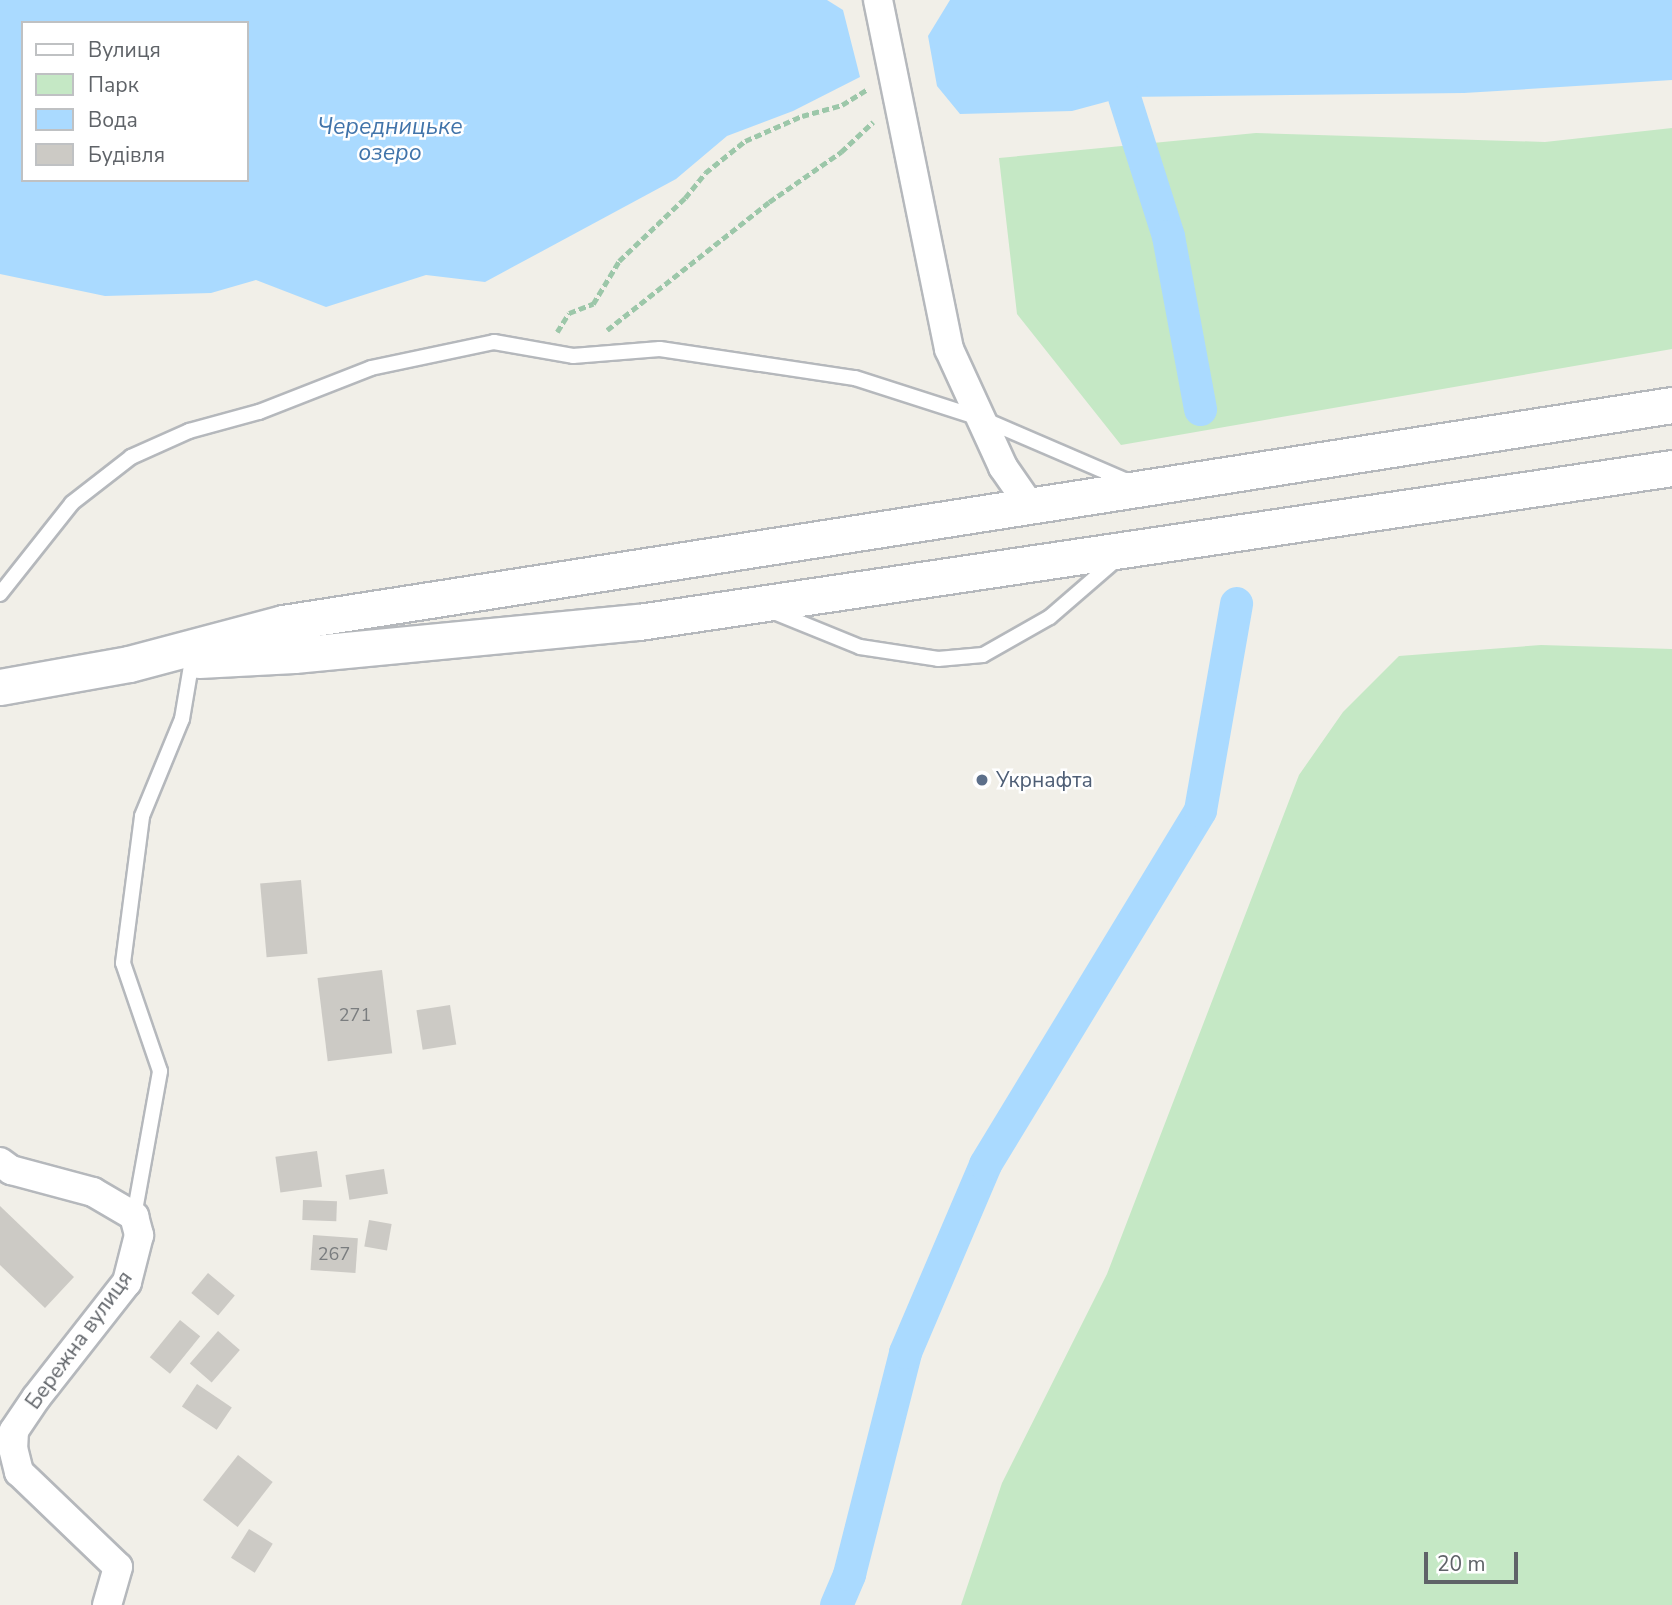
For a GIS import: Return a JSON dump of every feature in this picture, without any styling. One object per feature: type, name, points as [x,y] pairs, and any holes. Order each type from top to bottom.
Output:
[{"type":"street","points":[[878,0],[949,349],[1003,467],[1028,503]]},
{"type":"street","points":[[0,686],[129,664],[283,623],[1137,485],[1672,405]]},
{"type":"street","points":[[129,664],[294,655],[639,622],[1672,468]]},
{"type":"street","points":[[0,1162],[11,1170],[93,1192],[134,1216]]},
{"type":"street","name":"Бережна вулиця","points":[[107,1605],[118,1567],[19,1472],[13,1448],[14,1431],[36,1398],[127,1282],[139,1235],[134,1216]]},
{"type":"lane","points":[[0,594],[72,503],[131,457],[177,436],[259,412],[371,368],[494,342],[573,356],[660,349],[842,376],[983,419],[1137,485]]},
{"type":"lane","points":[[755,605],[860,647],[938,659],[982,655],[1051,617],[1129,548]]},
{"type":"lane","points":[[134,1216],[160,1071],[123,963],[142,816],[182,719],[192,660]]},
{"type":"path","points":[[545,351],[569,313],[593,304],[619,261],[685,198],[705,173],[745,141],[802,116],[842,105],[892,71]]},
{"type":"path","points":[[573,356],[769,202],[841,152],[898,98]]},
{"type":"green space","points":[[1672,128],[1672,349],[1121,445],[1017,314],[999,158],[1256,133],[1545,142]]},
{"type":"green space","points":[[1541,645],[1672,649],[1672,1605],[961,1605],[1002,1483],[1107,1274],[1299,775],[1343,712],[1399,656]]},
{"type":"water","name":"Чередницьке озеро","points":[[0,0],[827,0],[843,10],[860,77],[793,111],[727,136],[676,179],[485,282],[426,275],[326,307],[256,280],[211,293],[105,296],[0,274]]},
{"type":"water","points":[[950,0],[1672,0],[1672,80],[1464,93],[1124,97],[1072,111],[960,114],[937,86],[928,36]]},
{"type":"building","points":[[301,880],[307,954],[267,957],[260,884]]},
{"type":"building","points":[[382,970],[392,1053],[328,1061],[317,978]]},
{"type":"building","points":[[450,1005],[456,1045],[423,1050],[416,1010]]},
{"type":"building","points":[[317,1151],[322,1187],[280,1192],[275,1157]]},
{"type":"building","points":[[384,1169],[388,1194],[349,1200],[345,1175]]},
{"type":"building","points":[[303,1200],[337,1201],[336,1221],[302,1220]]},
{"type":"building","points":[[0,1206],[74,1277],[45,1308],[0,1265]]},
{"type":"building","points":[[369,1220],[392,1224],[387,1251],[364,1247]]},
{"type":"building","points":[[313,1235],[358,1238],[355,1273],[311,1270]]},
{"type":"building","points":[[208,1273],[235,1295],[218,1315],[191,1293]]},
{"type":"building","points":[[180,1320],[200,1336],[170,1374],[150,1357]]},
{"type":"building","points":[[218,1331],[240,1350],[212,1382],[190,1363]]},
{"type":"building","points":[[197,1384],[232,1407],[217,1430],[182,1406]]},
{"type":"building","points":[[238,1455],[273,1482],[238,1527],[203,1500]]},
{"type":"building","points":[[249,1529],[273,1544],[255,1573],[231,1558]]},
{"type":"waterway","points":[[1124,97],[1168,236],[1200,409]]},
{"type":"waterway","points":[[836,1605],[849,1574],[905,1352],[985,1164],[1200,810],[1236,603]]},
{"type":"place","name":"Укрнафта","points":[[982,780]]}]
